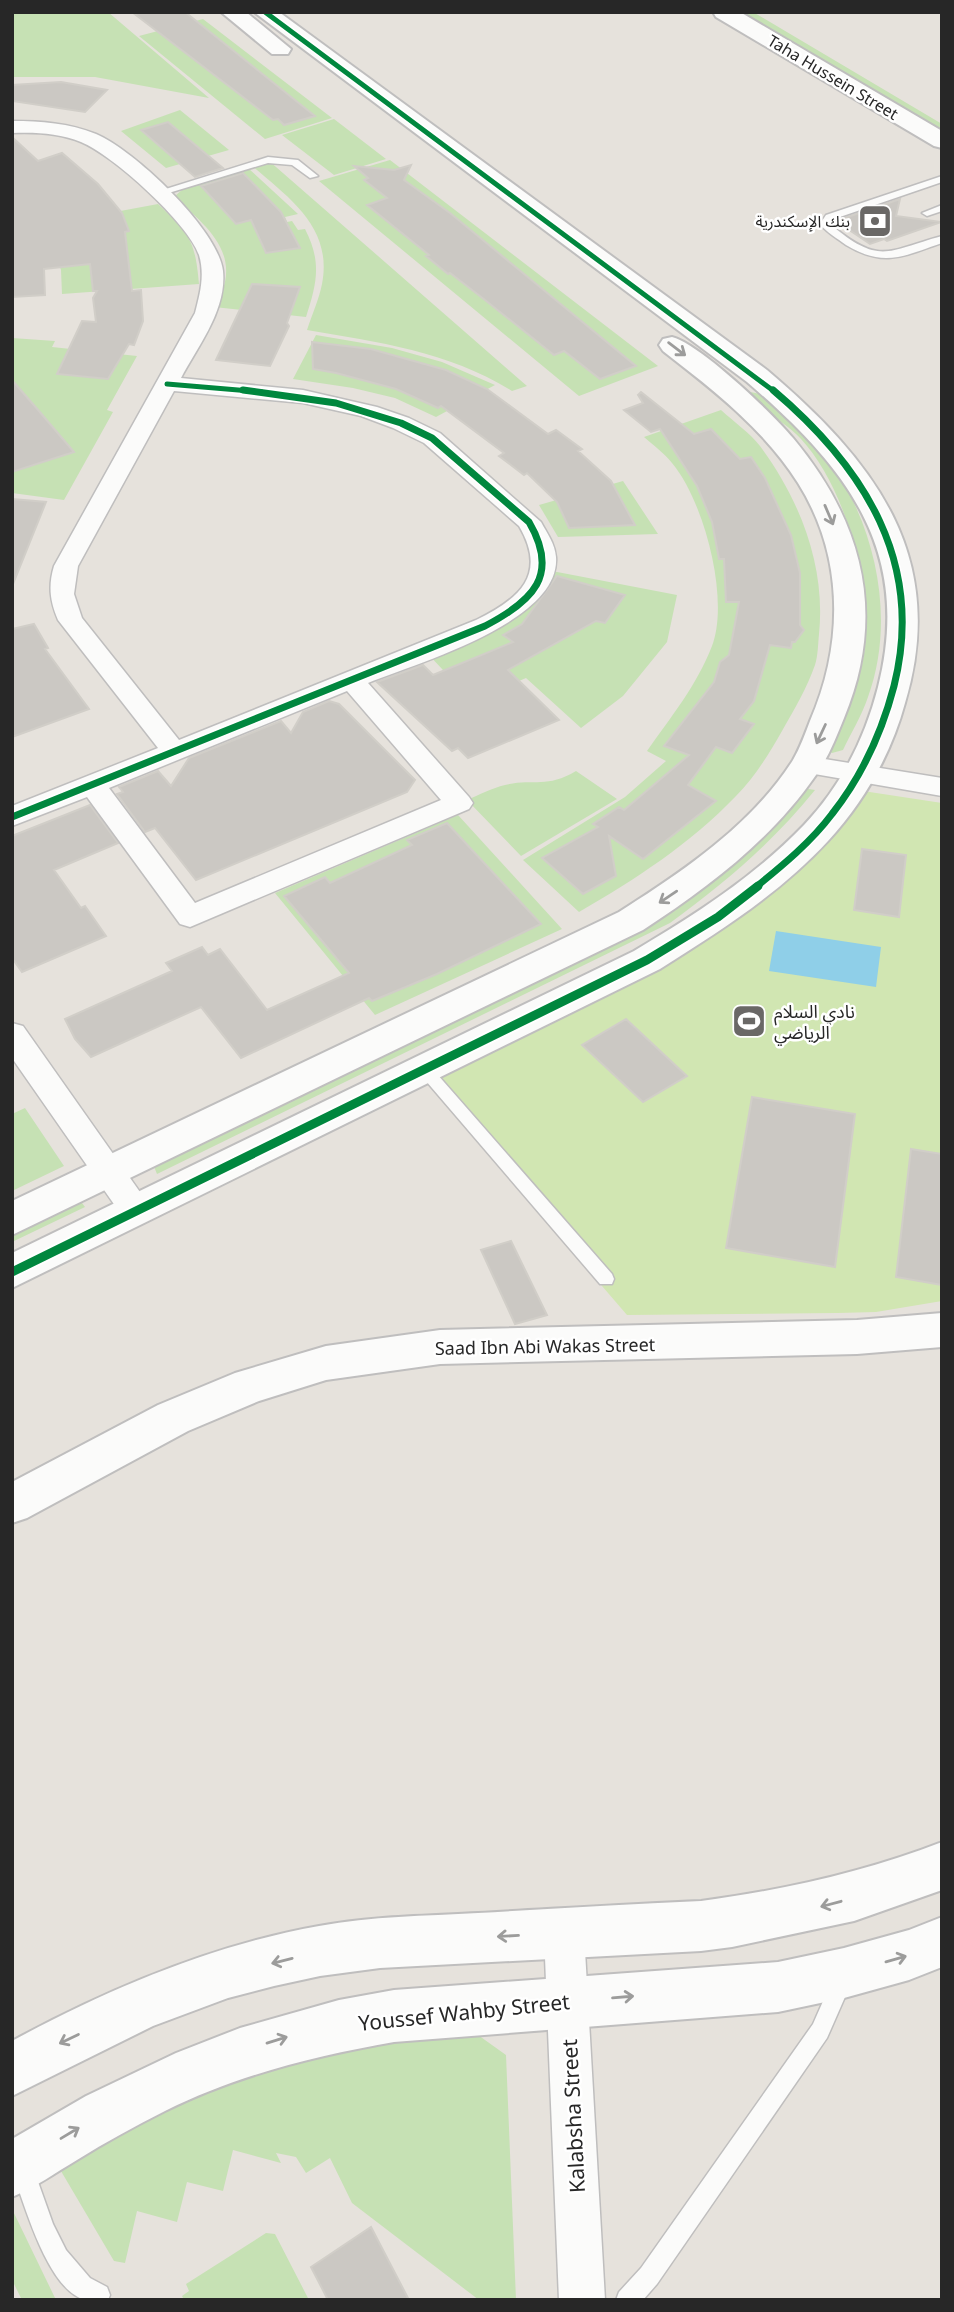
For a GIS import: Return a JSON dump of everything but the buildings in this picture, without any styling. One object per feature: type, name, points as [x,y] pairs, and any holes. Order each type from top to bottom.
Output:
[{"type":"street","points":[[12,1219],[631,921],[670,897],[737,844],[806,765],[834,707],[848,654],[852,605],[845,556],[827,509],[801,466],[767,426],[728,388],[232,12]]},
{"type":"street","points":[[12,1272],[647,960],[727,911],[803,846],[860,774],[884,724],[903,649],[903,600],[898,571],[874,506],[844,458],[801,411],[265,12]]},
{"type":"street","name":"Taha Hussein Street","points":[[724,12],[942,141]]},
{"type":"street","points":[[12,127],[55,130],[95,141],[115,152],[201,236],[214,273],[214,286],[206,313],[66,566],[61,593],[71,620],[174,751]]},
{"type":"street","points":[[728,388],[757,376]]},
{"type":"street","points":[[12,817],[485,626],[515,610],[536,588],[544,566],[545,555],[537,533],[529,522],[432,438],[395,419],[355,406],[313,398],[167,384]]},
{"type":"street","points":[[92,785],[190,917],[459,803],[351,680]]},
{"type":"street","points":[[806,765],[942,787]]},
{"type":"street","points":[[12,1034],[136,1211]]},
{"type":"street","name":"Saad Ibn Abi Wakas Street","points":[[12,1504],[173,1419],[250,1386],[326,1363],[440,1347],[857,1337],[942,1330]]},
{"type":"street","points":[[12,2070],[103,2022],[176,1992],[289,1959],[365,1944],[701,1926],[755,1920],[859,1897],[942,1866]]},
{"type":"street","name":"Kalabsha Street","points":[[564,1933],[582,2300]]},
{"type":"street","name":"Youssef Wahby Street","points":[[16,2167],[108,2110],[165,2082],[223,2058],[280,2039],[337,2025],[394,2016],[751,1990],[844,1973],[909,1955],[942,1942]]},
{"type":"lane","points":[[158,193],[268,160],[295,163],[313,176]]},
{"type":"lane","points":[[942,178],[825,221],[827,227],[855,247],[877,257],[888,257],[942,239]]},
{"type":"lane","points":[[927,213],[942,208]]},
{"type":"lane","points":[[425,1070],[606,1279]]},
{"type":"lane","points":[[627,2300],[649,2276],[820,2031],[834,2003],[844,1973]]},
{"type":"lane","points":[[16,2167],[52,2250],[84,2288],[99,2295]]},
{"type":"green space","points":[[12,12],[108,12],[209,98],[95,77],[12,77]]},
{"type":"green space","points":[[741,12],[753,12],[942,124],[942,131]]},
{"type":"green space","points":[[203,19],[332,118],[265,139],[139,36]]},
{"type":"green space","points":[[180,110],[229,150],[166,168],[121,131]]},
{"type":"green space","points":[[334,119],[386,159],[334,175],[282,135]]},
{"type":"green space","points":[[268,160],[527,386],[512,391],[464,367],[413,350],[307,330],[322,284],[324,264],[321,246],[314,230],[293,202],[251,165]]},
{"type":"green space","points":[[390,160],[658,366],[579,396],[319,181]]},
{"type":"green space","points":[[248,168],[298,214],[285,217],[287,222],[292,221],[298,230],[305,229],[310,241],[316,273],[306,317],[214,307],[225,282],[224,256],[212,233],[174,197],[184,188]]},
{"type":"green space","points":[[158,204],[189,239],[193,247],[199,284],[62,294],[61,270],[45,225]]},
{"type":"green space","points":[[316,335],[392,348],[442,362],[495,385],[436,417],[395,398],[353,388],[293,379]]},
{"type":"green space","points":[[12,338],[55,341],[52,347],[137,356],[107,410],[113,412],[64,500],[12,493],[12,472],[74,451],[32,403],[12,403]]},
{"type":"green space","points":[[749,392],[768,398],[784,409],[833,467],[853,502],[873,556],[881,613],[876,670],[866,704],[843,750],[832,753],[824,748],[856,687],[866,638],[861,577],[854,546],[832,486],[817,460],[801,439],[760,405]]},
{"type":"green space","points":[[721,410],[760,446],[798,511],[814,559],[818,584],[820,609],[816,661],[812,674],[777,740],[755,774],[736,796],[700,830],[662,860],[579,912],[523,860],[625,797],[666,761],[647,751],[683,700],[706,660],[717,626],[718,603],[711,551],[694,501],[672,463],[644,437]]},
{"type":"green space","points":[[623,481],[658,534],[558,537],[539,505]]},
{"type":"green space","points":[[552,571],[677,595],[667,642],[623,696],[581,728],[526,678],[472,701],[428,654],[479,631]]},
{"type":"green space","points":[[576,771],[617,799],[521,856],[467,800],[505,785],[556,780]]},
{"type":"green space","points":[[802,788],[815,790],[782,828],[729,877],[670,923],[157,1174],[153,1164],[727,868],[770,831]]},
{"type":"green space","name":"نادي السلام الرياضي","points":[[863,791],[942,803],[942,1301],[876,1312],[627,1315],[428,1084],[680,958],[751,909],[805,862]]},
{"type":"green space","points":[[458,815],[562,929],[375,1015],[275,893]]},
{"type":"green space","points":[[25,1108],[64,1166],[12,1191],[12,1114]]},
{"type":"green space","points":[[79,1199],[85,1207],[12,1242],[12,1230]]},
{"type":"green space","points":[[471,2030],[506,2055],[516,2300],[479,2300],[352,2203],[330,2158],[306,2173],[296,2157],[276,2153],[281,2163],[233,2150],[223,2191],[187,2182],[177,2222],[137,2211],[125,2263],[114,2261],[58,2166],[171,2096],[315,2043]]},
{"type":"green space","points":[[12,2209],[56,2300],[22,2300],[12,2280]]},
{"type":"green space","points":[[266,2233],[275,2234],[309,2300],[184,2300],[182,2296],[189,2291],[186,2284]]},
{"type":"water","points":[[776,931],[881,947],[876,987],[769,971]]},
{"type":"cycle path","points":[[12,1272],[647,960],[718,917],[801,848],[845,797],[878,737],[902,654],[904,606],[897,566],[884,529],[866,494],[844,462],[817,431],[757,376],[265,12]]},
{"type":"cycle path","points":[[12,817],[485,626],[516,608],[528,597],[543,571],[544,556],[529,522],[432,438],[369,411],[336,403],[269,392],[167,384]]},
{"type":"place","name":"بنك الإسكندرية","points":[[875,221]]},
{"type":"place","name":"نادي السلام الرياضي","points":[[749,1021]]}]
